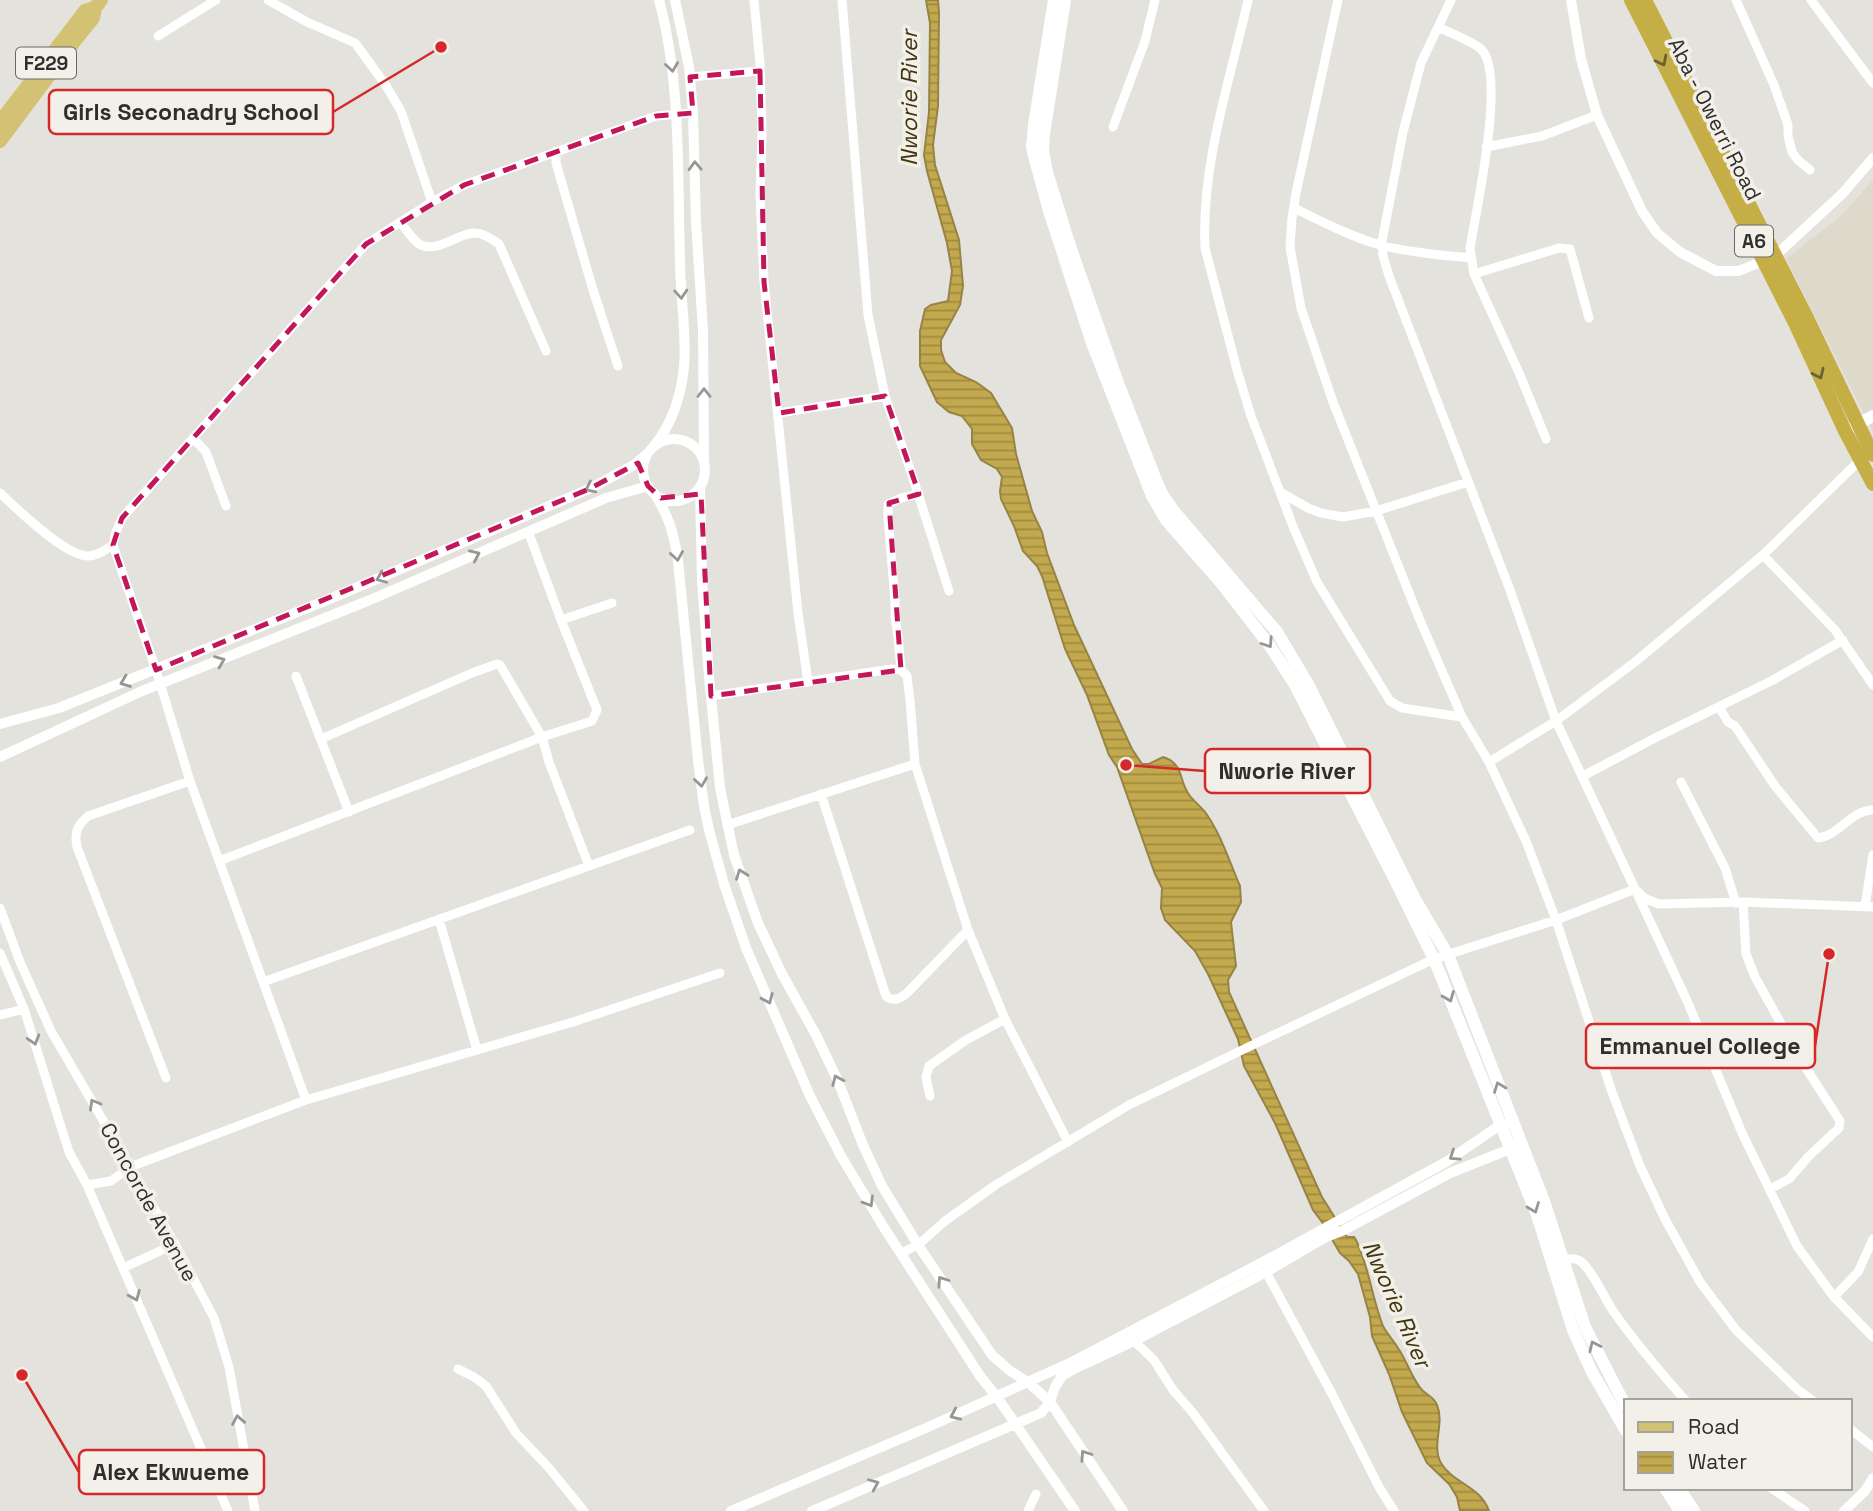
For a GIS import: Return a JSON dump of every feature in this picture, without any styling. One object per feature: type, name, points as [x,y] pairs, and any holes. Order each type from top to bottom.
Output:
[{"type":"highway","name":"Aba - Owerri Road","points":[[1631,0],[1769,259]]},
{"type":"highway","name":"Aba - Owerri Road","points":[[1645,0],[1769,259],[1796,323],[1867,458],[1873,484]]},
{"type":"main road","points":[[1054,0],[1032,147],[1049,211],[1092,343],[1141,472],[1166,520],[1254,623],[1295,685],[1339,770],[1434,959],[1515,1146],[1544,1201],[1573,1330],[1592,1372],[1624,1428]]},
{"type":"main road","points":[[1065,0],[1044,134],[1045,162],[1069,243],[1118,383],[1154,475],[1173,510],[1277,632],[1308,684],[1415,899],[1448,955],[1506,1124]]},
{"type":"main road","name":"F229","points":[[0,122],[72,36],[93,18],[98,4]]},
{"type":"main road","name":"F229","points":[[0,141],[72,36]]},
{"type":"main road","points":[[1852,428],[1873,416]]},
{"type":"main road","points":[[1558,1261],[1585,1327],[1624,1403]]},
{"type":"main road","points":[[1666,1490],[1680,1511]]},
{"type":"main road","points":[[1680,1490],[1694,1511]]},
{"type":"street","points":[[158,36],[216,0]]},
{"type":"street","points":[[268,0],[307,22],[355,43],[401,111],[432,202]]},
{"type":"street","points":[[0,724],[59,708],[340,595],[589,489],[634,465],[651,449],[664,434],[673,415],[684,366],[677,114],[673,66],[659,0]]},
{"type":"street","points":[[651,489],[661,498],[678,500],[687,498],[704,479],[704,330],[696,222],[693,113],[690,77],[675,0]]},
{"type":"street","points":[[754,0],[760,71],[760,195],[764,282],[798,613],[808,682]]},
{"type":"street","points":[[842,0],[868,315],[885,396],[949,592]]},
{"type":"street","points":[[1113,127],[1145,41],[1155,0]]},
{"type":"street","points":[[1248,0],[1211,160],[1205,215],[1205,248],[1251,416],[1317,582],[1391,701],[1402,708],[1462,717]]},
{"type":"street","points":[[1338,0],[1294,208],[1290,247],[1301,308],[1333,402],[1419,618],[1462,717],[1489,762],[1526,841],[1556,920],[1612,1092],[1640,1166],[1665,1219],[1700,1282],[1723,1315],[1765,1359],[1811,1399]]},
{"type":"street","points":[[1451,0],[1421,64],[1403,132],[1382,246],[1388,276],[1510,590],[1556,721],[1678,979],[1742,1133],[1797,1246],[1834,1297],[1873,1337]]},
{"type":"street","points":[[1571,0],[1581,59],[1597,115],[1642,211],[1657,233],[1680,252],[1716,271],[1739,271],[1769,259],[1843,193],[1873,158]]},
{"type":"street","points":[[1736,0],[1774,85],[1788,125],[1792,152],[1810,170]]},
{"type":"street","points":[[1811,0],[1873,83]]},
{"type":"street","points":[[1438,27],[1481,49],[1490,67],[1490,118],[1470,248],[1471,258],[1474,274],[1546,439]]},
{"type":"street","points":[[690,77],[760,71]]},
{"type":"street","points":[[306,1100],[190,781],[156,670],[113,545],[116,531],[122,518],[366,244],[464,185],[656,116],[693,113]]},
{"type":"street","points":[[1486,147],[1542,136],[1597,115]]},
{"type":"street","points":[[556,151],[556,163],[589,278],[618,366]]},
{"type":"street","points":[[1294,208],[1332,227],[1382,246],[1471,258]]},
{"type":"street","points":[[400,222],[417,243],[423,245],[444,244],[472,233],[483,234],[499,244],[545,351]]},
{"type":"street","points":[[1474,274],[1559,248],[1570,249],[1589,318]]},
{"type":"street","points":[[779,413],[885,396]]},
{"type":"street","points":[[193,438],[206,452],[226,506]]},
{"type":"street","points":[[704,461],[695,447],[679,439],[670,439],[651,449],[643,469],[673,533],[702,794],[724,884],[746,948],[810,1096],[841,1156],[980,1376],[1075,1511]]},
{"type":"street","points":[[1489,762],[1556,721],[1636,662],[1763,555],[1867,458]]},
{"type":"street","points":[[1280,492],[1308,508],[1343,517],[1376,510],[1468,482]]},
{"type":"street","points":[[700,486],[702,580],[720,788],[734,855],[758,923],[782,974],[816,1035],[882,1186],[918,1245],[992,1355],[1030,1383],[1050,1402],[1123,1511]]},
{"type":"street","points":[[0,757],[159,685],[370,600],[606,498],[651,489]]},
{"type":"street","points":[[0,493],[30,522],[81,555],[91,556],[113,545]]},
{"type":"street","points":[[901,670],[888,504],[919,494]]},
{"type":"street","points":[[219,861],[542,737],[592,721],[597,710],[528,531]]},
{"type":"street","points":[[1763,555],[1835,630],[1873,685]]},
{"type":"street","points":[[561,620],[612,603]]},
{"type":"street","points":[[1583,776],[1773,680],[1843,640]]},
{"type":"street","points":[[321,739],[497,664],[503,668],[542,737],[589,866]]},
{"type":"street","points":[[711,696],[892,669],[901,670],[907,676],[915,764],[968,929],[1005,1019],[1068,1142]]},
{"type":"street","points":[[296,676],[349,812]]},
{"type":"street","points":[[1719,707],[1728,722],[1735,726],[1774,786],[1818,838],[1827,837],[1860,813],[1873,810]]},
{"type":"street","points":[[727,825],[915,764]]},
{"type":"street","points":[[166,1078],[75,838],[78,825],[88,816],[190,781]]},
{"type":"street","points":[[1681,782],[1740,903],[1746,954],[1755,977],[1804,1065],[1840,1121],[1839,1128],[1809,1156],[1794,1175],[1770,1189]]},
{"type":"street","points":[[821,794],[886,996],[895,1000],[907,993],[968,929]]},
{"type":"street","points":[[263,982],[690,830]]},
{"type":"street","points":[[1635,890],[1646,899],[1659,904],[1740,903],[1869,907],[1873,855]]},
{"type":"street","points":[[901,1253],[918,1245],[945,1221],[997,1184],[1129,1105],[1434,959],[1556,920],[1635,890]]},
{"type":"street","name":"Concorde Avenue","points":[[0,908],[20,962],[51,1031],[175,1244],[214,1318],[229,1367],[255,1511]]},
{"type":"street","points":[[439,919],[477,1050]]},
{"type":"street","name":"Concorde Avenue","points":[[0,953],[24,1009],[69,1152],[87,1185],[228,1511]]},
{"type":"street","points":[[87,1185],[111,1181],[130,1167],[306,1100],[573,1022],[720,973]]},
{"type":"street","points":[[0,1015],[24,1009]]},
{"type":"street","points":[[930,1096],[926,1077],[929,1066],[966,1040],[1005,1019]]},
{"type":"street","points":[[812,1511],[1041,1413],[1050,1402],[1062,1376],[1266,1272],[1324,1233],[1338,1219],[1446,1161],[1506,1124]]},
{"type":"street","points":[[731,1511],[1030,1383],[1249,1269],[1324,1233],[1344,1230],[1450,1173],[1515,1146]]},
{"type":"street","points":[[1834,1297],[1858,1272],[1873,1239]]},
{"type":"street","points":[[123,1268],[175,1244]]},
{"type":"street","points":[[1558,1261],[1572,1258],[1581,1261],[1612,1310],[1684,1399]]},
{"type":"street","points":[[1266,1272],[1394,1511]]},
{"type":"street","points":[[1133,1341],[1154,1360],[1173,1390],[1193,1413],[1264,1511]]},
{"type":"street","points":[[457,1370],[486,1386],[516,1433],[584,1511]]},
{"type":"street","points":[[1852,1431],[1873,1447]]},
{"type":"street","points":[[1844,1511],[1865,1491],[1873,1478]]},
{"type":"street","points":[[1774,1490],[1805,1511]]},
{"type":"street","points":[[1028,1511],[1036,1494]]},
{"type":"highlighted area","points":[[760,71],[764,282],[779,413],[885,396],[919,494],[889,503],[901,670],[711,696],[701,494],[661,498],[648,486],[638,463],[589,489],[156,670],[113,545],[122,518],[366,244],[464,185],[656,116],[693,113],[690,77]]},
{"type":"shaded area","points":[[1873,180],[1873,431],[1786,259],[1840,217]]},
{"type":"water","points":[[926,0],[938,0],[939,13],[938,106],[933,145],[935,165],[959,240],[963,286],[960,305],[941,340],[945,362],[956,373],[976,382],[991,393],[1012,428],[1016,454],[1047,553],[1074,625],[1132,749],[1142,764],[1149,764],[1163,757],[1175,764],[1186,790],[1205,812],[1220,838],[1240,886],[1241,902],[1231,922],[1236,966],[1228,980],[1229,992],[1322,1197],[1347,1237],[1354,1237],[1356,1240],[1383,1326],[1418,1386],[1433,1398],[1437,1405],[1440,1420],[1437,1449],[1441,1463],[1452,1476],[1479,1495],[1489,1511],[1460,1511],[1457,1497],[1449,1484],[1427,1463],[1402,1412],[1372,1336],[1370,1317],[1358,1274],[1340,1253],[1313,1210],[1275,1123],[1244,1066],[1238,1039],[1208,974],[1195,951],[1165,920],[1161,908],[1162,888],[1117,767],[1109,755],[1087,695],[1065,649],[1042,576],[1023,551],[1001,499],[1002,477],[997,469],[981,460],[972,444],[972,429],[962,416],[949,412],[937,402],[920,366],[920,331],[925,309],[948,301],[952,271],[924,155],[929,112],[930,23]]},
{"type":"place","name":"Girls Seconadry School","points":[[441,47]]},
{"type":"place","name":"Nworie River","points":[[1126,765]]},
{"type":"place","name":"Emmanuel College","points":[[1829,954]]},
{"type":"place","name":"Alex Ekwueme","points":[[22,1375]]}]
